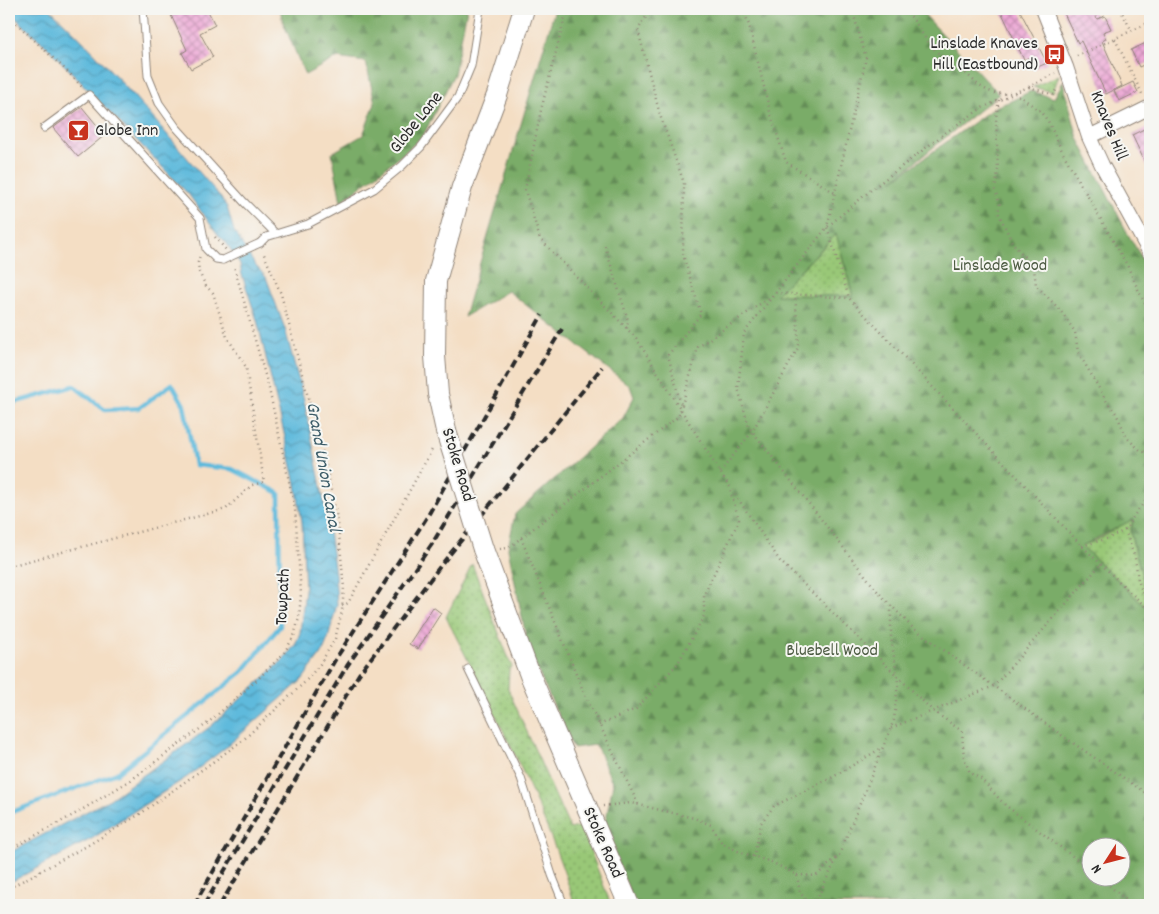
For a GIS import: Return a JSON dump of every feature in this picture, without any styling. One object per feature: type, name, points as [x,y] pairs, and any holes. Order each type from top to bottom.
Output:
[{"type":"street","name":"Stoke Road","points":[[524,9],[497,96],[462,187],[436,281],[435,356],[438,394],[446,430],[483,550],[530,675],[629,905]]},
{"type":"street","name":"Knaves Hill","points":[[1043,9],[1089,137],[1150,253]]},
{"type":"street","points":[[1089,137],[1150,108]]},
{"type":"lane","points":[[143,9],[148,76],[160,103],[176,127],[244,202],[276,234]]},
{"type":"lane","name":"Globe Lane","points":[[206,249],[216,259],[223,260],[260,243],[266,238],[308,224],[374,189],[402,166],[421,147],[458,97],[471,66],[480,9]]},
{"type":"lane","points":[[44,128],[89,95],[200,218],[206,249]]},
{"type":"lane","points":[[468,669],[520,778],[552,875],[564,905]]},
{"type":"path","points":[[567,9],[541,110],[525,190],[540,239],[636,338],[729,486],[780,561],[933,711],[962,731],[964,758],[970,773],[981,779],[1005,805],[1082,863]]},
{"type":"path","points":[[650,9],[638,30],[660,116],[684,183],[683,255],[700,314],[668,355],[681,408]]},
{"type":"path","points":[[743,9],[749,25],[770,112],[786,162],[835,193]]},
{"type":"path","points":[[852,9],[866,58],[827,227],[849,298],[1082,546],[1150,610]]},
{"type":"path","points":[[904,9],[911,15],[928,41],[943,59],[966,73],[983,88],[999,94],[1015,92],[1039,110],[1048,121],[1063,153],[1127,265],[1150,312]]},
{"type":"path","points":[[1120,9],[1132,31]]},
{"type":"path","points":[[9,16],[70,74],[89,95]]},
{"type":"path","points":[[1150,22],[1063,66],[1029,86],[982,108],[948,130],[827,227],[744,333],[738,388],[748,427],[878,592],[913,628],[1150,796]]},
{"type":"path","points":[[1116,39],[1150,108]]},
{"type":"path","points":[[1029,86],[1054,96],[1059,82]]},
{"type":"path","points":[[999,100],[996,117],[998,170],[995,190],[1000,205],[998,212],[1012,242],[1034,269],[1036,285],[1060,310],[1075,332],[1078,352],[1107,402],[1116,413],[1127,438],[1140,450],[1150,454]]},
{"type":"path","points":[[200,218],[227,252]]},
{"type":"path","points":[[9,888],[85,847],[140,814],[242,741],[291,696],[320,664],[335,639],[344,588],[338,524],[326,466],[281,294],[260,243]]},
{"type":"path","points":[[604,246],[628,320],[627,329]]},
{"type":"path","points":[[9,566],[226,509],[252,485],[264,482],[246,367],[227,337],[213,293],[206,286],[199,272],[198,262],[200,253],[206,249]]},
{"type":"path","name":"Towpath","points":[[9,850],[75,814],[131,780],[201,728],[259,678],[284,653],[294,636],[299,618],[300,593],[295,509],[268,389],[233,264]]},
{"type":"path","points":[[483,550],[508,548],[679,416],[698,347],[776,293],[849,298]]},
{"type":"path","points":[[720,472],[752,432],[799,346],[795,294]]},
{"type":"path","points":[[342,606],[348,603],[433,447],[446,430]]},
{"type":"path","points":[[599,724],[636,709],[678,663],[704,616],[704,594],[739,520],[729,486]]},
{"type":"path","points":[[1082,546],[1109,538],[1125,530],[1150,495]]},
{"type":"path","points":[[1125,530],[1135,558],[1138,580],[1150,610]]},
{"type":"path","points":[[521,538],[584,693],[638,804]]},
{"type":"path","points":[[890,729],[994,686],[1100,564]]},
{"type":"path","points":[[797,875],[800,892],[812,905],[839,855],[894,720],[898,683],[891,637],[890,605]]},
{"type":"path","points":[[754,856],[761,822],[774,806],[833,777],[881,749]]},
{"type":"path","points":[[612,805],[638,804],[676,813],[710,825],[722,843],[771,862],[797,875],[816,876],[839,855]]},
{"type":"path","points":[[1110,886],[1132,905]]},
{"type":"green space","points":[[280,9],[467,9],[454,74],[423,136],[341,202],[332,153],[363,135],[375,103],[366,62],[336,58],[305,75],[283,22]]},
{"type":"green space","points":[[555,9],[919,9],[999,94],[892,181],[995,107],[1031,91],[1054,98],[1063,82],[1078,138],[1150,272],[1150,605],[1130,532],[1134,519],[1082,546],[1150,611],[1150,905],[635,905],[604,829],[613,784],[596,745],[573,748],[529,651],[508,548],[515,514],[623,418],[634,397],[630,386],[508,291],[464,317]],"holes":[[[836,234],[853,296],[777,295],[777,294]]]},
{"type":"green space","points":[[1059,75],[1053,92],[1033,87]]},
{"type":"green space","points":[[837,234],[853,296],[776,295]]},
{"type":"green space","points":[[1133,519],[1130,532],[1150,611],[1081,545],[1101,538]]},
{"type":"green space","points":[[472,564],[512,667],[509,669],[508,689],[570,829],[581,826],[611,905],[575,905],[533,794],[446,617]]},
{"type":"water","points":[[9,9],[50,9],[73,31],[137,99],[218,194],[227,207],[234,231],[255,265],[266,277],[285,329],[304,400],[327,517],[337,604],[328,639],[322,653],[302,680],[224,749],[187,777],[93,838],[9,883],[9,853],[110,799],[211,726],[282,661],[295,645],[300,633],[305,590],[302,522],[295,479],[257,320],[240,264],[225,241],[219,236],[189,195],[49,49],[9,12]]},
{"type":"building","points":[[179,9],[207,9],[215,25],[200,33],[213,57],[191,69],[182,53],[187,50],[170,13]]},
{"type":"building","points":[[1000,9],[1019,9],[1047,63],[1033,69],[1028,58],[1024,60]]},
{"type":"building","points":[[1062,9],[1092,9],[1097,19],[1105,16],[1111,29],[1103,32],[1106,39],[1102,41],[1122,86],[1106,94],[1081,41],[1078,43]]},
{"type":"building","points":[[1150,41],[1150,62],[1139,67],[1131,50]]},
{"type":"building","points":[[1133,82],[1138,92],[1119,101],[1114,91]]},
{"type":"building","name":"Globe Inn","points":[[82,107],[105,135],[78,157],[53,128]]},
{"type":"building","points":[[1150,126],[1150,173],[1132,135]]},
{"type":"building","points":[[433,607],[441,613],[418,649],[409,644]]},
{"type":"waterway","points":[[9,404],[74,386],[105,410],[139,408],[172,384],[184,405],[195,465],[232,469],[279,493],[280,626],[242,672],[117,773],[9,813]]},
{"type":"railway","points":[[194,905],[335,660],[427,517],[542,315]]},
{"type":"railway","points":[[204,905],[347,666],[432,544],[562,329]]},
{"type":"railway","points":[[220,905],[359,674],[441,565],[602,367]]},
{"type":"place","name":"Linslade Knaves Hill (Eastbound)","points":[[1054,54]]},
{"type":"place","name":"Globe Inn","points":[[79,131]]},
{"type":"park label","name":"Linslade Wood","points":[[1000,266]]},
{"type":"park label","name":"Bluebell Wood","points":[[832,651]]},
{"type":"water label","name":"Grand Union Canal","points":[[322,467]]}]
